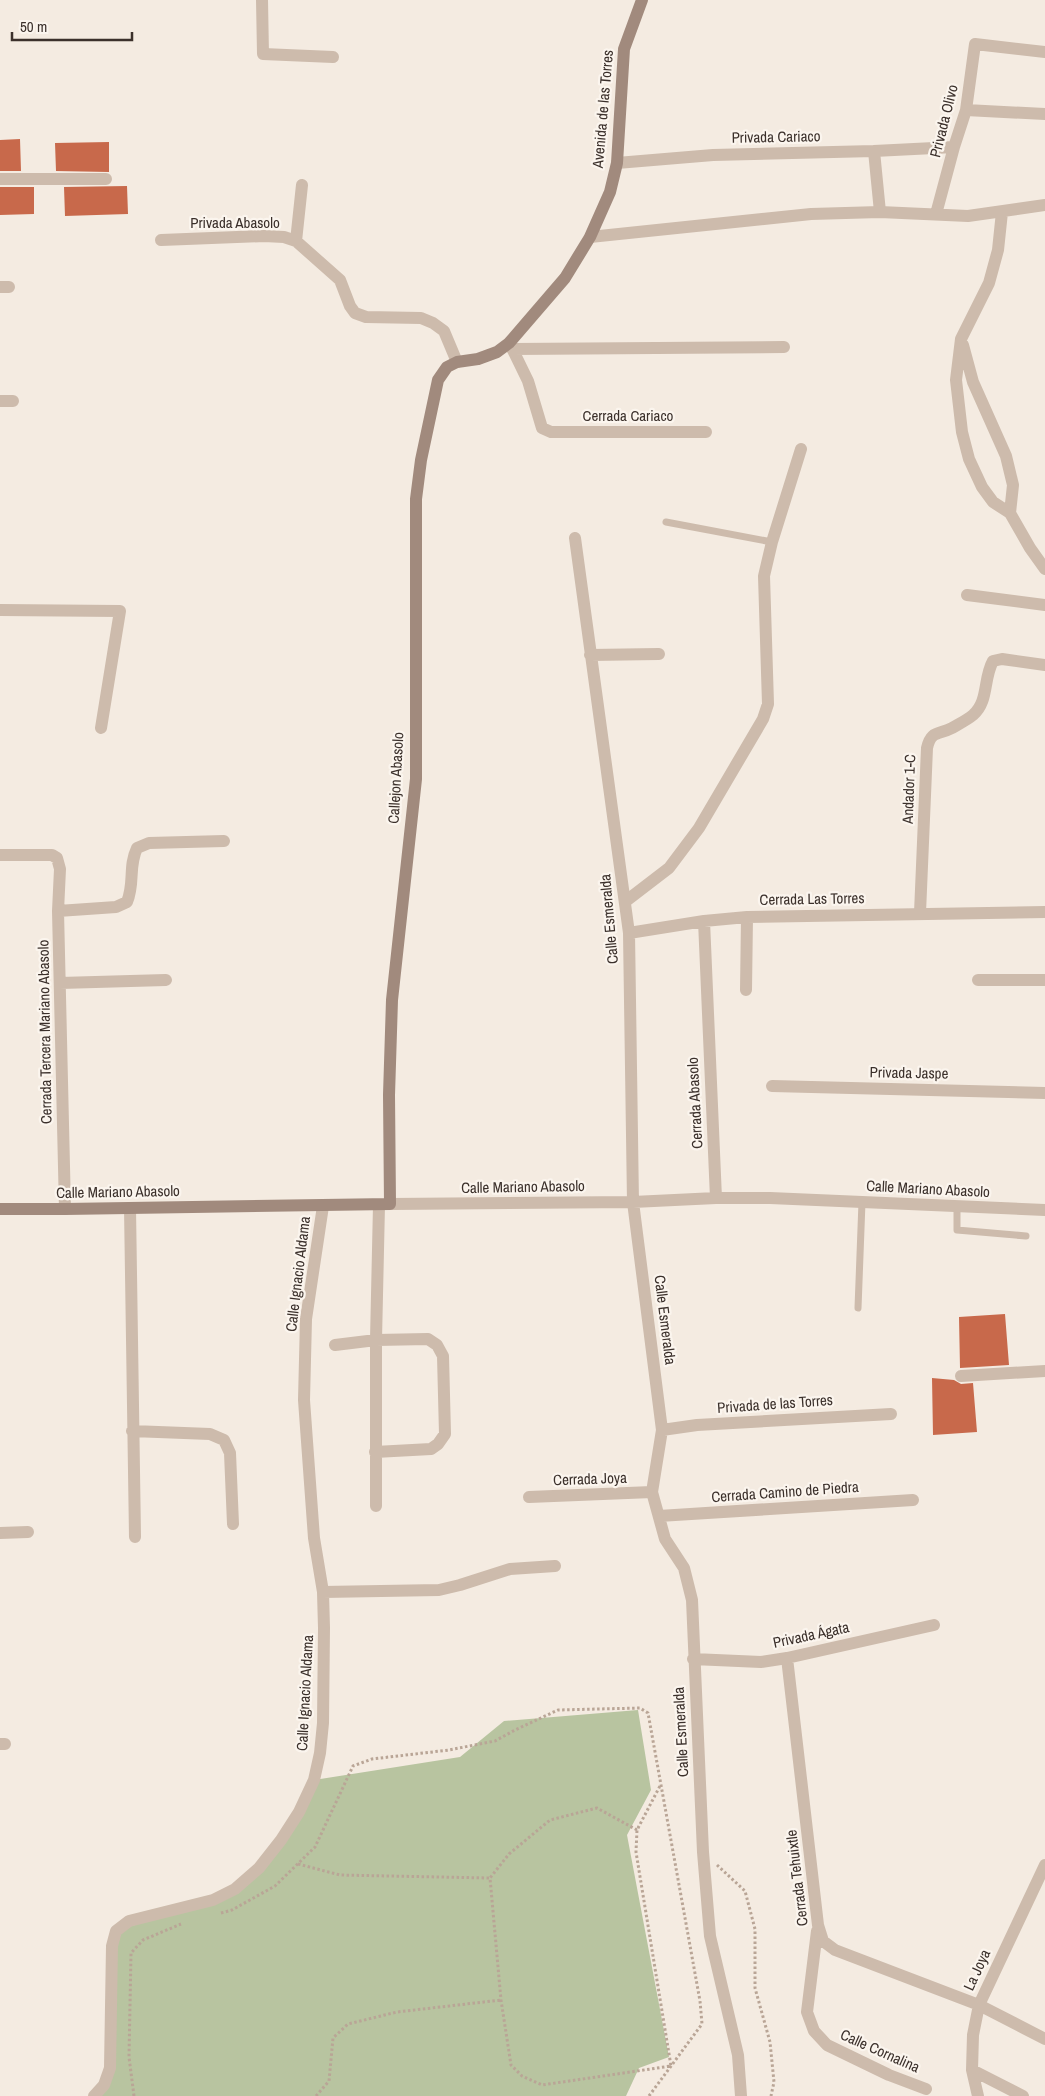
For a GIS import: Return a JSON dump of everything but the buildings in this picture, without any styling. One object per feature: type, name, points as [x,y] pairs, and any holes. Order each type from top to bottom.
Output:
[{"type":"street","points":[[262,0],[263,54],[333,57]]},
{"type":"street","name":"Avenida de las Torres","points":[[456,362],[478,359],[511,346],[565,278],[590,237],[610,192],[617,163],[624,49],[642,0]]},
{"type":"street","name":"Privada Olivo","points":[[936,214],[966,110],[975,44],[1045,52]]},
{"type":"street","points":[[966,110],[1045,114]]},
{"type":"street","name":"Privada Cariaco","points":[[617,163],[713,155],[874,152],[954,148]]},
{"type":"street","points":[[874,152],[880,212]]},
{"type":"street","points":[[0,179],[106,179]]},
{"type":"street","points":[[296,241],[302,185]]},
{"type":"street","points":[[590,237],[811,214],[880,212],[968,216],[1045,205]]},
{"type":"street","points":[[1002,212],[998,250],[989,283],[961,339],[956,380],[962,432],[969,459],[982,487],[993,502],[1010,513],[1030,548],[1045,569]]},
{"type":"street","name":"Privada Abasolo","points":[[161,240],[264,236],[296,241],[340,280],[350,306],[355,313],[366,317],[421,318],[433,323],[444,331],[456,362]]},
{"type":"street","points":[[961,339],[973,382],[1006,456],[1013,485],[1010,513]]},
{"type":"street","points":[[511,346],[784,347]]},
{"type":"street","name":"Cerrada Cariaco","points":[[511,346],[528,381],[542,428],[551,432],[706,432]]},
{"type":"street","name":"Callejon Abasolo","points":[[385,1205],[392,1000],[416,779],[416,499],[421,460],[438,380],[447,367],[456,362]]},
{"type":"street","points":[[626,901],[669,868],[699,828],[763,719],[768,704],[764,576],[772,542],[801,449]]},
{"type":"street","name":"Calle Esmeralda","points":[[575,538],[629,933],[633,1202],[662,1430],[652,1492],[666,1539],[684,1568],[692,1600],[693,1659],[703,1852],[710,1936],[738,2055],[741,2096]]},
{"type":"street","points":[[967,595],[1045,605]]},
{"type":"street","points":[[0,610],[120,611],[101,728]]},
{"type":"street","points":[[590,655],[659,654]]},
{"type":"street","name":"Andador 1-C","points":[[920,913],[927,748],[929,739],[937,732],[951,729],[973,715],[984,700],[988,670],[993,661],[1002,659],[1045,665]]},
{"type":"street","points":[[58,911],[116,907],[127,902],[131,892],[132,859],[137,848],[149,843],[224,841]]},
{"type":"street","name":"Cerrada Tercera Mariano Abasolo","points":[[0,855],[52,855],[57,858],[60,869],[58,911],[65,1209]]},
{"type":"street","name":"Cerrada Las Torres","points":[[629,933],[704,921],[747,917],[1045,912]]},
{"type":"street","points":[[746,990],[747,917]]},
{"type":"street","name":"Cerrada Abasolo","points":[[704,921],[716,1198]]},
{"type":"street","points":[[60,983],[166,980]]},
{"type":"street","points":[[978,980],[1045,980]]},
{"type":"street","name":"Privada Jaspe","points":[[772,1086],[1045,1093]]},
{"type":"street","name":"Calle Mariano Abasolo","points":[[0,1209],[633,1202],[716,1198],[1045,1210]]},
{"type":"street","points":[[376,1506],[376,1340],[385,1205]]},
{"type":"street","name":"Calle Ignacio Aldama","points":[[94,2096],[104,2085],[110,2068],[112,1946],[116,1931],[129,1921],[213,1900],[235,1889],[258,1868],[280,1840],[299,1812],[314,1780],[320,1753],[323,1723],[324,1628],[323,1592],[314,1538],[304,1400],[306,1319],[323,1206]]},
{"type":"street","points":[[130,1208],[135,1537]]},
{"type":"street","points":[[335,1345],[376,1340],[428,1339],[437,1345],[443,1356],[445,1434],[438,1444],[431,1449],[375,1452]]},
{"type":"street","points":[[961,1376],[1045,1371]]},
{"type":"street","name":"Privada de las Torres","points":[[662,1430],[697,1425],[891,1414]]},
{"type":"street","points":[[132,1431],[210,1434],[224,1440],[230,1453],[233,1524]]},
{"type":"street","name":"Cerrada Joya","points":[[529,1497],[652,1492]]},
{"type":"street","name":"Cerrada Camino de Piedra","points":[[659,1516],[913,1500]]},
{"type":"street","points":[[0,1533],[28,1532]]},
{"type":"street","points":[[323,1592],[439,1590],[510,1569],[555,1566]]},
{"type":"street","name":"Privada Ágata","points":[[693,1659],[761,1662],[787,1658],[934,1625]]},
{"type":"street","name":"Cerrada Tehuixtle","points":[[787,1658],[818,1925],[822,1941],[835,1950],[979,2005],[1045,2040]]},
{"type":"street","name":"La Joya","points":[[978,2096],[972,2070],[972,2035],[979,2005],[1045,1865]]},
{"type":"street","name":"Calle Cornalina","points":[[818,1925],[807,2012],[814,2030],[827,2045],[889,2075],[926,2089]]},
{"type":"street","points":[[972,2070],[1023,2096]]},
{"type":"lane","points":[[666,522],[772,542]]},
{"type":"lane","points":[[858,1308],[862,1202]]},
{"type":"lane","points":[[957,1206],[956,1230],[1026,1236]]},
{"type":"path","points":[[215,1914],[232,1910],[275,1886],[315,1847],[353,1766],[372,1759],[448,1750],[495,1741],[558,1710],[640,1708],[648,1713],[700,2001],[702,2024],[649,2096]]},
{"type":"path","points":[[661,1784],[636,1830],[636,1852],[671,2066]]},
{"type":"path","points":[[636,1830],[598,1808],[550,1820],[509,1854],[490,1878],[501,2000],[511,2065],[522,2076],[542,2085],[671,2066]]},
{"type":"path","points":[[703,1852],[745,1891],[755,1929],[755,1988],[770,2042],[774,2082],[771,2096]]},
{"type":"path","points":[[298,1864],[340,1875],[490,1878]]},
{"type":"path","points":[[134,2096],[129,2056],[131,1953],[144,1940],[182,1924]]},
{"type":"path","points":[[316,2096],[328,2081],[333,2038],[348,2024],[397,2012],[501,2000]]},
{"type":"green space","points":[[638,1710],[651,1790],[627,1835],[669,2057],[639,2068],[626,2096],[94,2096],[104,2085],[116,1931],[213,1900],[259,1868],[314,1780],[460,1757],[504,1721]]}]
